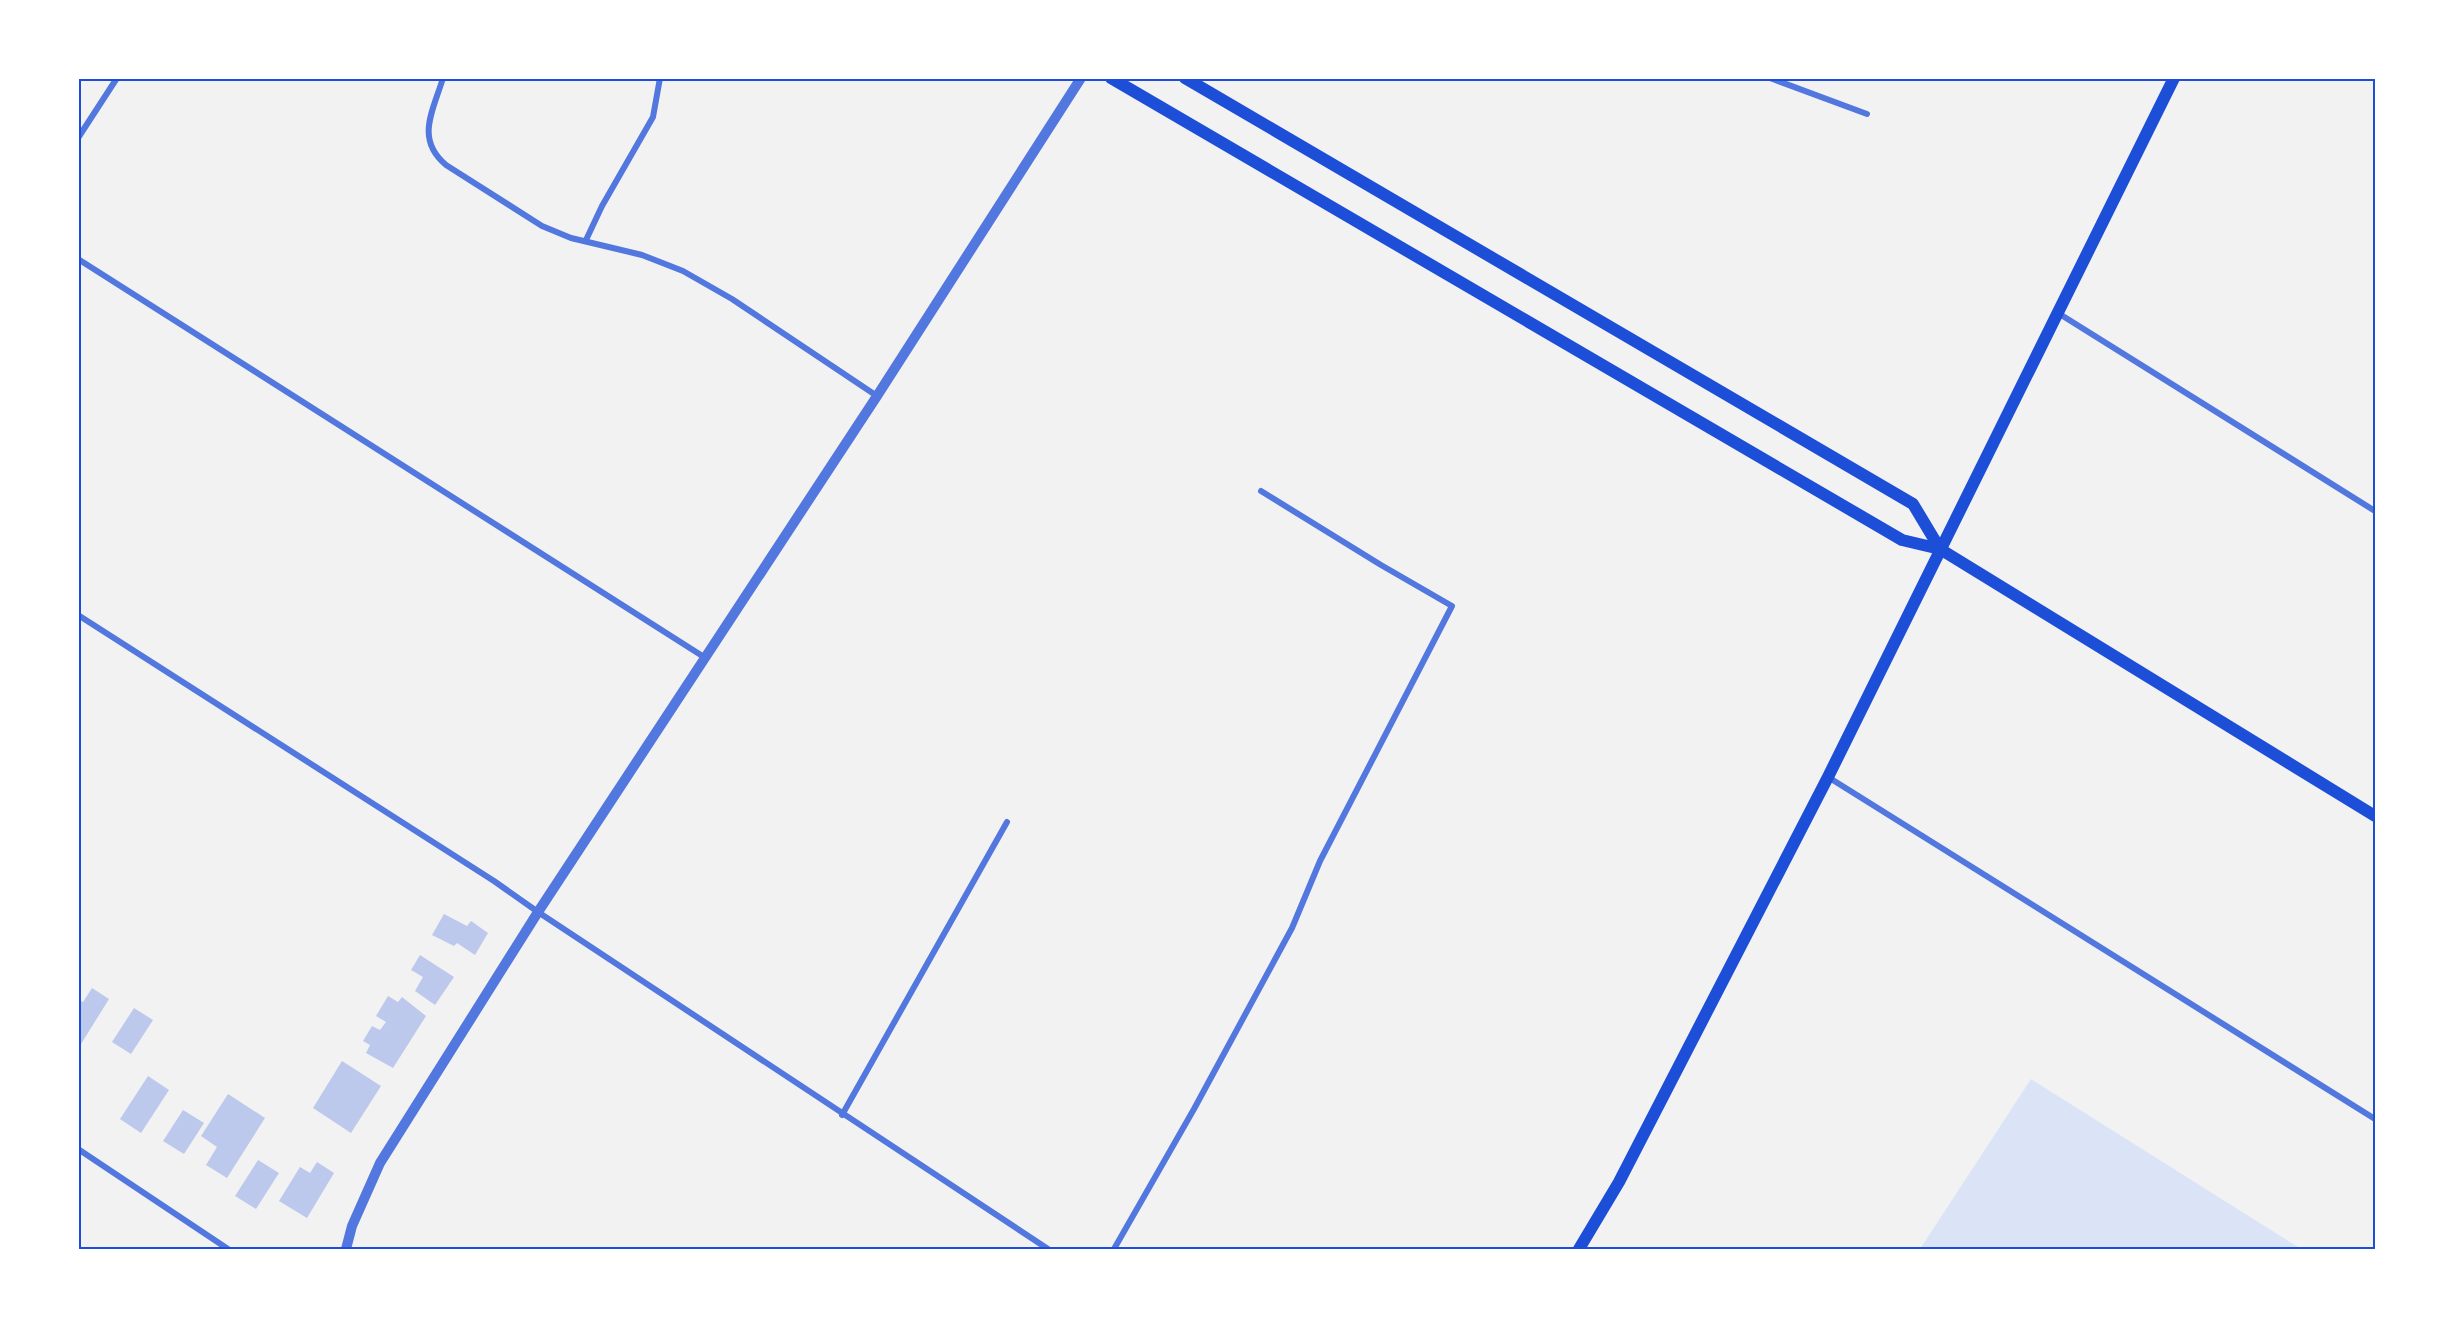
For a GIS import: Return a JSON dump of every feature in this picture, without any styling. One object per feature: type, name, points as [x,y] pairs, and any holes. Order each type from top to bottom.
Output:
[{"type":"main road","points":[[1111,78],[1902,540],[1940,549],[2375,816]]},
{"type":"main road","points":[[1185,78],[1913,504],[1940,549]]},
{"type":"main road","points":[[1579,1249],[1619,1182],[1828,777],[2174,78]]},
{"type":"street","points":[[78,138],[117,78]]},
{"type":"street","points":[[443,78],[428,125],[429,142],[434,155],[446,165],[556,233],[642,255],[683,271],[732,299],[877,396]]},
{"type":"street","points":[[586,240],[602,206],[653,117],[660,78]]},
{"type":"street","points":[[346,1249],[352,1226],[380,1163],[538,912],[877,396],[1081,78]]},
{"type":"street","points":[[1770,78],[1867,114]]},
{"type":"street","points":[[78,259],[705,657]]},
{"type":"street","points":[[2058,313],[2375,511]]},
{"type":"street","points":[[1114,1249],[1194,1109],[1292,928],[1320,861],[1452,606],[1261,491]]},
{"type":"street","points":[[78,615],[495,881],[842,1115],[1048,1249]]},
{"type":"street","points":[[1828,777],[2375,1119]]},
{"type":"street","points":[[842,1115],[1006,822]]},
{"type":"street","points":[[78,1149],[228,1249]]},
{"type":"shaded area","points":[[2031,1079],[2301,1249],[1920,1249]]},
{"type":"building","points":[[444,914],[467,926],[471,921],[488,933],[475,955],[457,943],[454,946],[432,935]]},
{"type":"building","points":[[420,955],[454,977],[435,1005],[415,991],[423,977],[411,970]]},
{"type":"building","points":[[92,988],[109,999],[81,1044],[78,1042],[78,999],[83,1002]]},
{"type":"building","points":[[388,996],[398,1002],[402,997],[426,1016],[393,1068],[366,1053],[370,1045],[363,1041],[372,1026],[380,1030],[386,1022],[376,1016]]},
{"type":"building","points":[[134,1008],[153,1020],[131,1054],[112,1042]]},
{"type":"building","points":[[342,1061],[381,1086],[351,1133],[313,1108]]},
{"type":"building","points":[[148,1076],[169,1090],[141,1133],[120,1119]]},
{"type":"building","points":[[228,1094],[265,1118],[227,1178],[206,1165],[217,1147],[201,1136]]},
{"type":"building","points":[[183,1110],[204,1123],[184,1154],[163,1141]]},
{"type":"building","points":[[258,1160],[279,1173],[256,1209],[235,1196]]},
{"type":"building","points":[[317,1162],[334,1173],[307,1218],[279,1201],[300,1167],[310,1173]]}]
